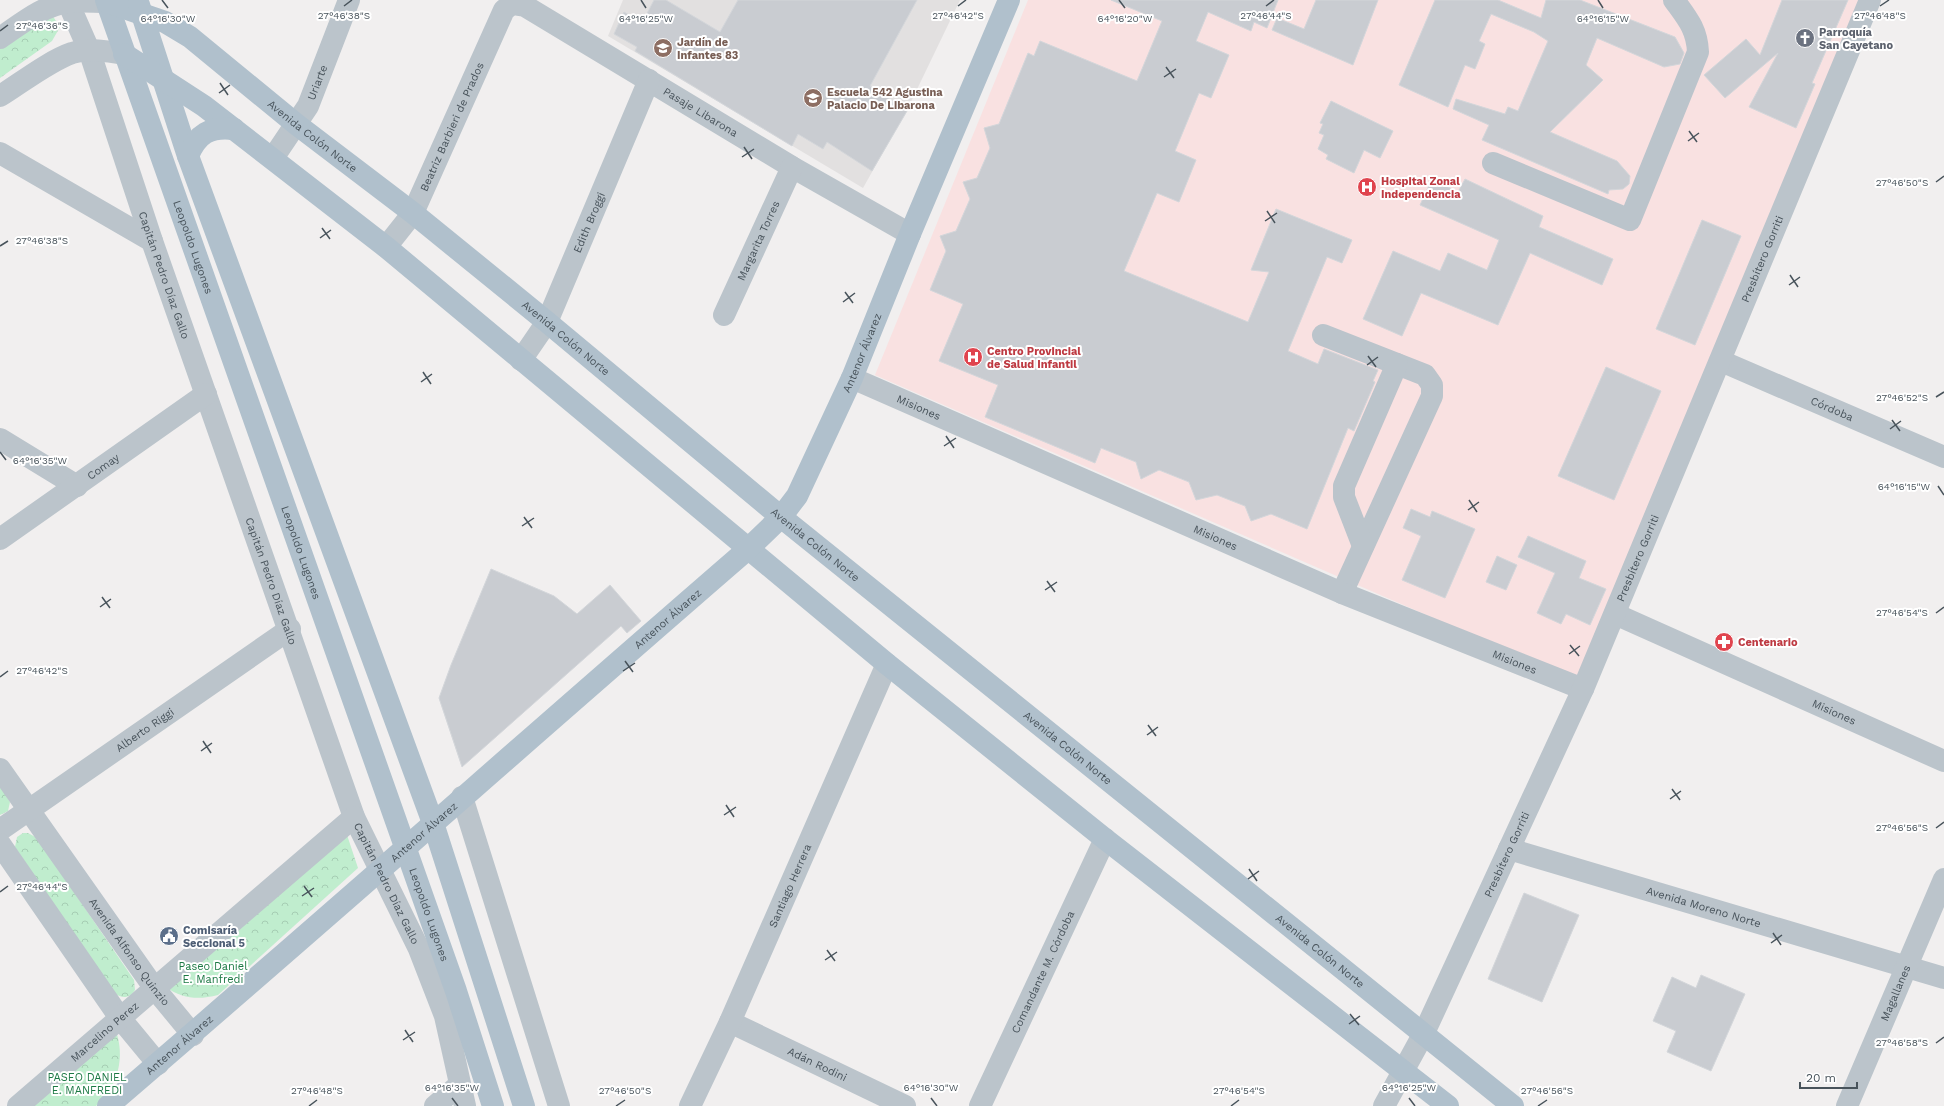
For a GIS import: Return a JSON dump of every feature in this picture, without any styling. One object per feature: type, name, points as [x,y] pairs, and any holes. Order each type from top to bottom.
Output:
[{"type":"main road","name":"Antenor Álvarez","points":[[108,1106],[193,1035],[462,797],[748,549],[781,517],[797,496],[852,378],[910,234],[1009,0]]},
{"type":"main road","name":"Avenida Colón Norte","points":[[106,1],[139,7],[190,37],[296,124],[413,213],[547,322],[781,517],[1385,1004],[1424,1032],[1514,1106]]},
{"type":"main road","name":"Leopoldo Lugones","points":[[106,1],[406,847],[456,991],[493,1106]]},
{"type":"main road","points":[[139,7],[188,156],[433,823],[524,1106]]},
{"type":"main road","points":[[124,54],[204,106],[386,247],[887,664],[1105,839],[1403,1069],[1448,1106]]},
{"type":"main road","points":[[188,156],[193,145],[200,136],[211,130],[222,127],[234,129]]},
{"type":"street","name":"Uriarte","points":[[273,158],[308,106],[349,0]]},
{"type":"street","points":[[1492,163],[1630,220],[1698,52],[1697,40],[1693,27],[1674,0]]},
{"type":"street","name":"Presbítero Gorriti","points":[[1384,1106],[1424,1032],[1583,689],[1721,361],[1870,0]]},
{"type":"street","points":[[0,38],[41,11],[68,1],[106,1]]},
{"type":"street","points":[[68,1],[89,50]]},
{"type":"street","name":"Pasaje Libarona","points":[[512,4],[525,6],[792,167],[910,234]]},
{"type":"street","name":"Beatriz Barbieri de Prados","points":[[386,247],[413,213],[504,10],[512,4]]},
{"type":"street","points":[[0,96],[73,53],[89,50],[124,54]]},
{"type":"street","name":"Capitán Pedro Díaz Gallo","points":[[89,50],[152,241],[290,629],[354,816],[419,949],[445,1016],[459,1085],[465,1106]]},
{"type":"street","name":"Edith Broggi","points":[[521,360],[547,322],[650,80]]},
{"type":"street","points":[[0,153],[152,241]]},
{"type":"street","name":"Margarita Torres","points":[[724,315],[792,167]]},
{"type":"street","points":[[1323,335],[1425,375],[1432,385],[1432,396],[1342,593]]},
{"type":"street","name":"Córdoba","points":[[1721,361],[1944,457]]},
{"type":"street","points":[[1363,546],[1344,497],[1344,486],[1397,364]]},
{"type":"street","name":"Misiones","points":[[852,378],[1342,593],[1583,689]]},
{"type":"street","name":"Comay","points":[[0,539],[206,394]]},
{"type":"street","points":[[0,439],[77,486]]},
{"type":"street","name":"Misiones","points":[[1615,614],[1944,761]]},
{"type":"street","name":"Alberto Riggi","points":[[0,830],[290,629]]},
{"type":"street","name":"Santiago Herrera","points":[[690,1106],[730,1022],[887,664]]},
{"type":"street","name":"Avenida Alfonso Quinzio","points":[[0,769],[154,989],[193,1035]]},
{"type":"street","points":[[462,797],[559,1106]]},
{"type":"street","name":"Marcelino Perez","points":[[18,1106],[354,816]]},
{"type":"street","name":"Comandante M. Córdoba","points":[[980,1106],[1105,839]]},
{"type":"street","points":[[0,844],[120,1018],[158,1064]]},
{"type":"street","name":"Avenida Moreno Norte","points":[[1509,850],[1905,968],[1944,978]]},
{"type":"street","name":"Magallanes","points":[[1847,1106],[1944,879]]},
{"type":"street","name":"Adán Rodini","points":[[730,1022],[905,1106]]},
{"type":"street","points":[[435,1106],[459,1085]]},
{"type":"shaded area","name":"Escuela 542 Agustina Palacio De Libarona","points":[[623,0],[960,0],[908,108],[863,188],[608,36]]},
{"type":"shaded area","name":"Hospital Zonal Independencia","points":[[1028,0],[1860,0],[1578,681],[875,375]]},
{"type":"green space","points":[[52,15],[60,27],[52,41],[0,78],[0,45]]},
{"type":"green space","points":[[0,785],[10,802],[8,811],[0,815]]},
{"type":"green space","name":"Paseo Daniel E. Manfredi","points":[[345,829],[358,868],[218,995],[204,998],[184,996],[166,987]]},
{"type":"green space","points":[[23,833],[28,833],[37,838],[134,980],[135,990],[127,997],[119,996],[112,992],[15,847],[17,837]]},
{"type":"green space","name":"PASEO DANIEL E. MANFREDI","points":[[115,1029],[120,1050],[118,1070],[110,1090],[96,1106],[26,1106]]},
{"type":"building","name":"Escuela 542 Agustina Palacio De Libarona","points":[[654,0],[666,0],[720,32],[738,0],[917,0],[870,86],[907,111],[872,171],[827,142],[823,149],[798,134],[792,146],[635,51],[637,47],[614,34],[624,12],[642,23]]},
{"type":"building","points":[[1111,0],[1278,0],[1267,28],[1254,22],[1251,31],[1208,12],[1196,41],[1229,55],[1211,98],[1199,93],[1175,151],[1196,160],[1179,202],[1157,193],[1124,271],[1248,322],[1269,272],[1251,270],[1276,209],[1352,240],[1342,263],[1327,257],[1288,351],[1318,364],[1324,349],[1378,370],[1373,381],[1375,382],[1354,431],[1348,428],[1307,529],[1271,514],[1251,521],[1245,506],[1217,495],[1196,500],[1189,482],[1159,470],[1141,479],[1136,462],[1101,448],[1095,463],[985,417],[998,385],[939,361],[963,304],[930,290],[946,251],[940,236],[956,231],[970,199],[963,182],[977,178],[990,148],[984,128],[999,124],[1028,53],[1034,56],[1040,41],[1137,81],[1162,21]]},
{"type":"building","points":[[1316,0],[1378,0],[1353,65],[1272,30],[1277,18],[1304,29]]},
{"type":"building","points":[[1435,0],[1498,0],[1541,18],[1546,0],[1580,0],[1675,37],[1684,53],[1680,64],[1664,67],[1597,38],[1586,65],[1603,80],[1550,132],[1617,161],[1630,176],[1629,184],[1623,189],[1609,190],[1608,194],[1482,140],[1489,125],[1453,109],[1456,99],[1505,114],[1508,107],[1518,111],[1548,41],[1534,32],[1491,14],[1479,41],[1485,44],[1475,69],[1465,65],[1448,107],[1399,85]]},
{"type":"building","points":[[1782,0],[1848,0],[1812,83],[1815,84],[1796,128],[1749,107],[1778,53],[1725,98],[1704,75],[1746,39],[1760,55]]},
{"type":"building","points":[[1331,101],[1393,131],[1380,158],[1364,150],[1354,173],[1326,159],[1328,155],[1318,149],[1324,135],[1319,133],[1323,124],[1320,123]]},
{"type":"building","points":[[1432,179],[1458,192],[1465,179],[1543,216],[1539,227],[1613,259],[1602,285],[1530,253],[1498,325],[1421,293],[1402,336],[1363,319],[1393,251],[1440,271],[1448,253],[1487,270],[1499,240],[1420,205]]},
{"type":"building","points":[[1702,220],[1741,236],[1695,345],[1656,329]]},
{"type":"building","points":[[1606,367],[1661,391],[1614,500],[1558,476]]},
{"type":"building","points":[[1411,509],[1430,517],[1432,511],[1475,529],[1445,598],[1402,580],[1421,536],[1403,528]]},
{"type":"building","points":[[1528,536],[1586,561],[1579,578],[1606,589],[1590,625],[1566,614],[1561,624],[1537,613],[1555,573],[1518,557]]},
{"type":"building","points":[[1497,556],[1517,565],[1506,590],[1486,582]]},
{"type":"building","points":[[491,569],[554,596],[577,614],[610,585],[641,621],[627,633],[621,626],[462,767],[439,698],[451,665]]},
{"type":"building","points":[[1524,893],[1579,915],[1542,1002],[1488,979]]},
{"type":"building","points":[[1701,975],[1745,994],[1711,1071],[1667,1052],[1676,1031],[1653,1021],[1672,977],[1696,988]]},
{"type":"place","name":"Parroquía San Cayetano","points":[[1805,38]]},
{"type":"place","name":"Jardín de Infantes 83","points":[[663,48]]},
{"type":"place","name":"Escuela 542 Agustina Palacio De Libarona","points":[[813,98]]},
{"type":"place","name":"Hospital Zonal Independencia","points":[[1367,187]]},
{"type":"place","name":"Centro Provincial de Salud Infantil","points":[[973,357]]},
{"type":"place","name":"Centenario","points":[[1724,642]]},
{"type":"place","name":"Comisaría Seccional 5","points":[[169,936]]}]
